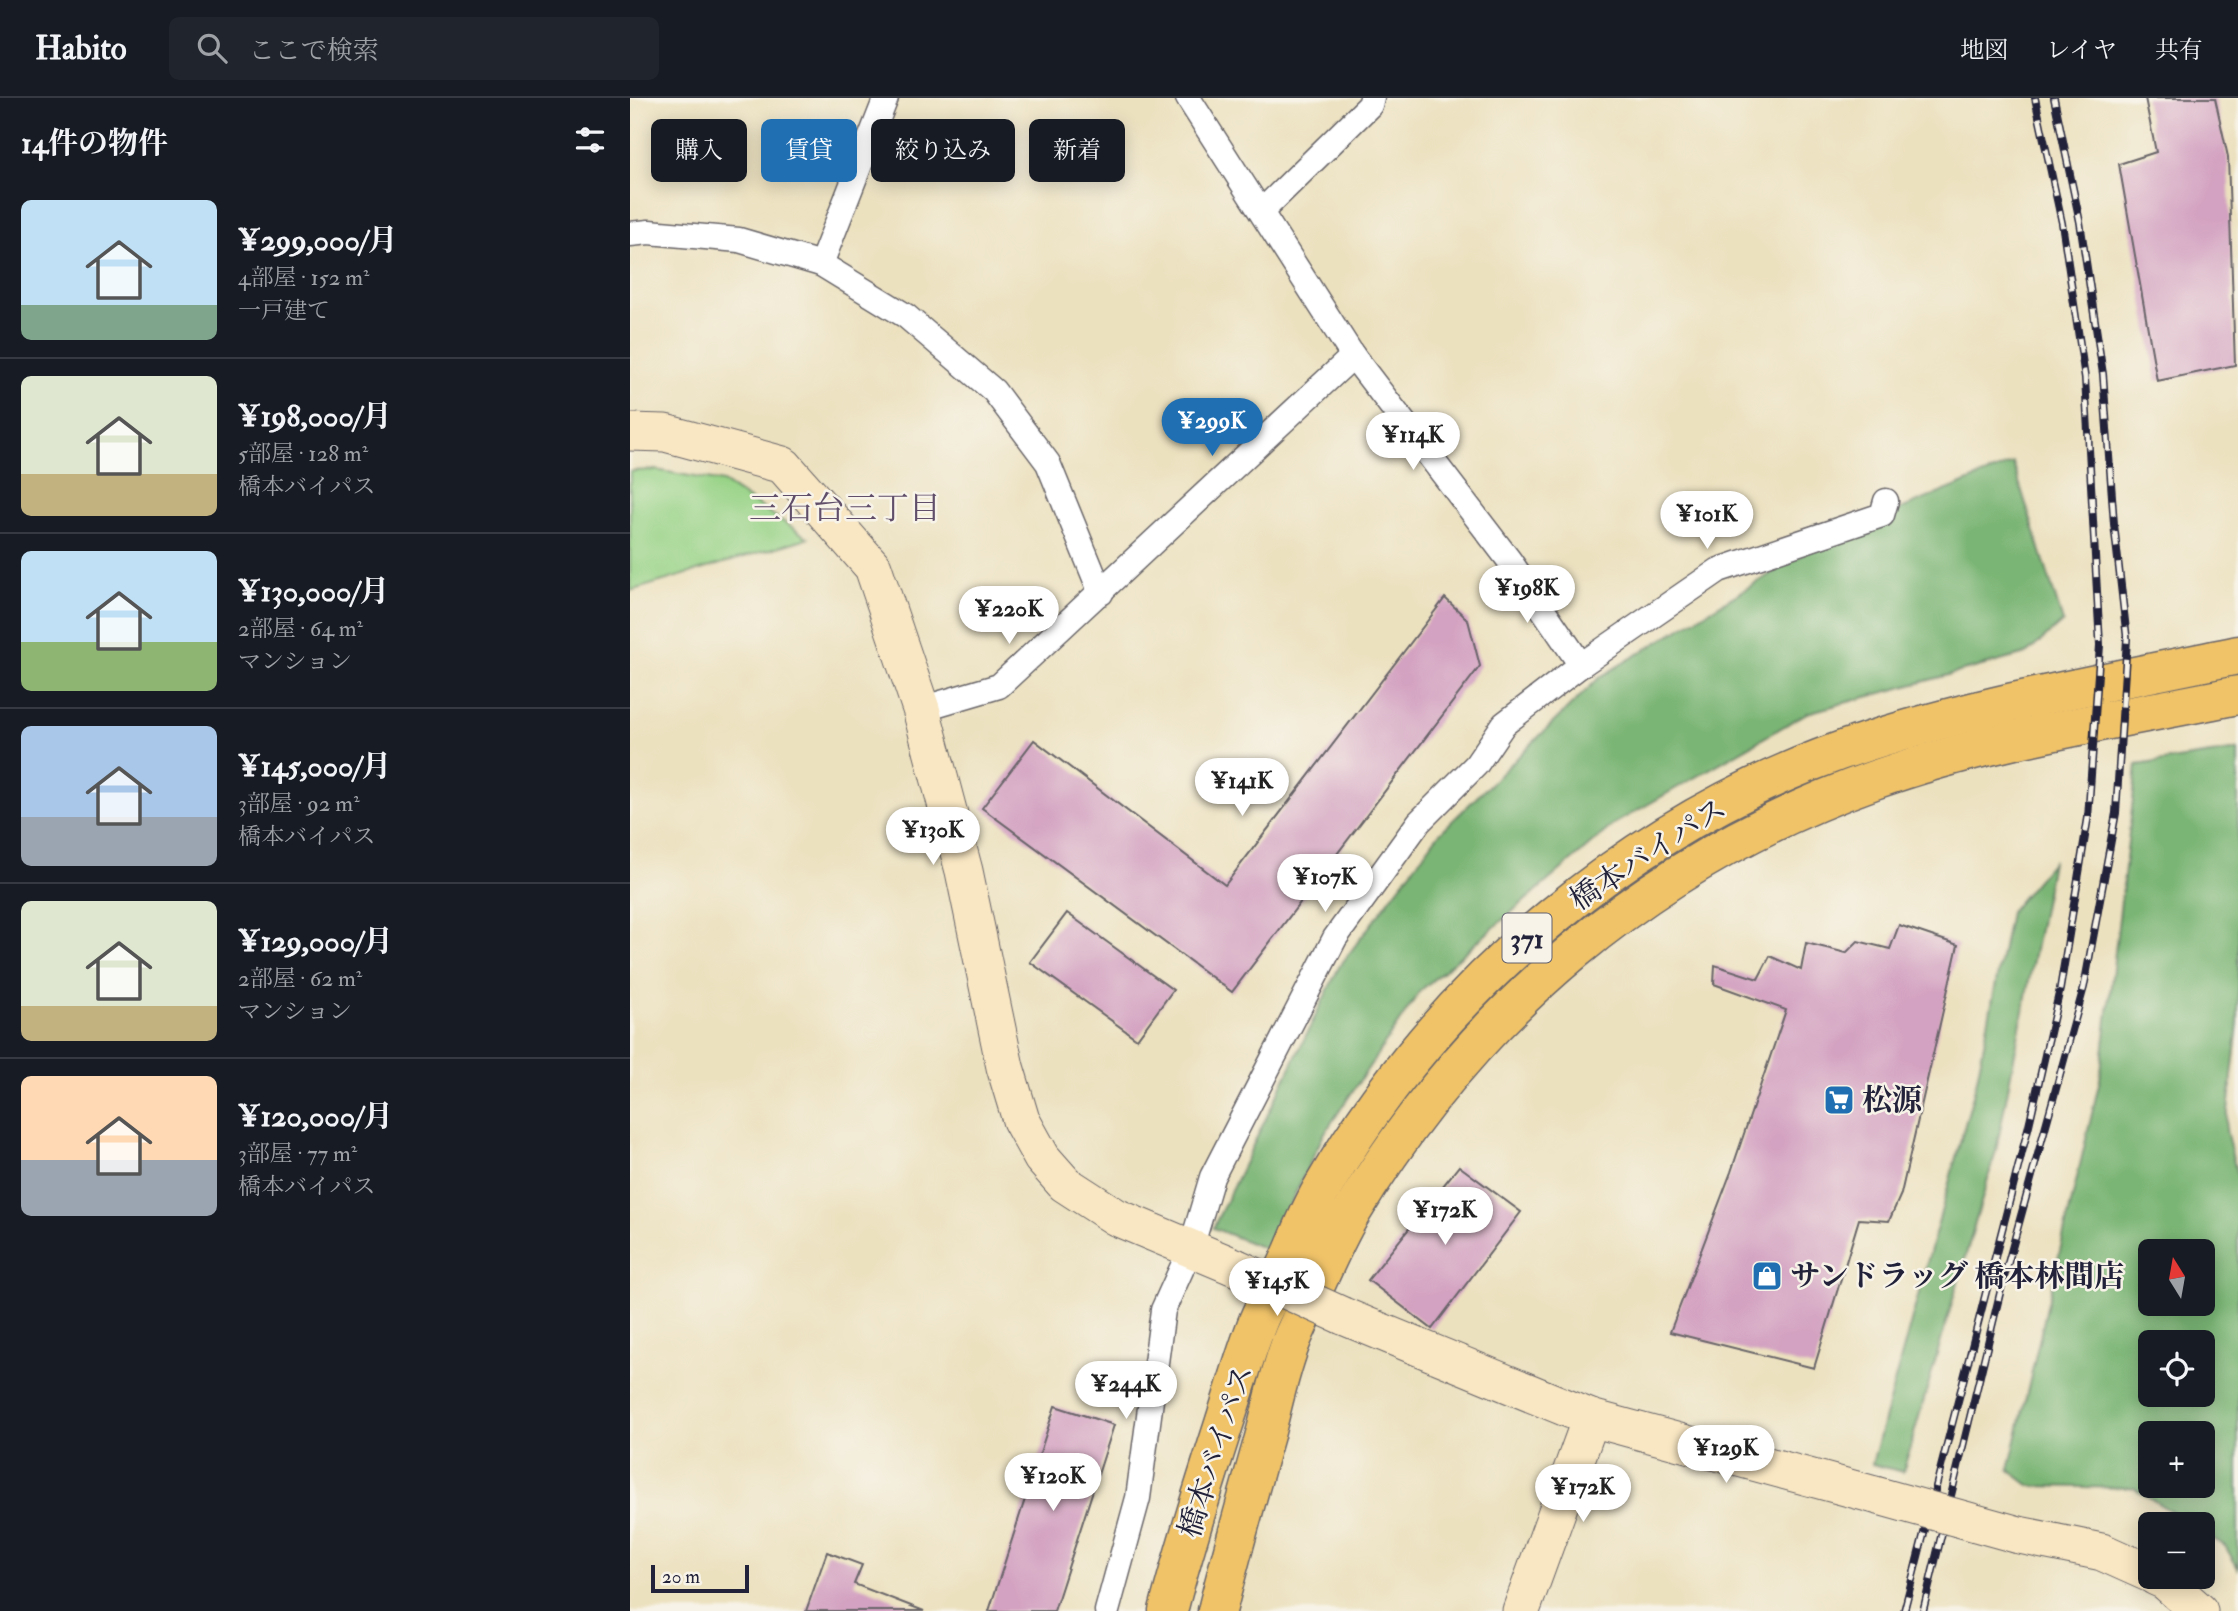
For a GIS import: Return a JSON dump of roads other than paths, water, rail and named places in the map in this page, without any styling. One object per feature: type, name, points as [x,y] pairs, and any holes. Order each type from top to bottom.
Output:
[{"type":"highway","name":"橋本バイパス","points":[[1168,1611],[1184,1545],[1259,1320],[1320,1191],[1399,1072],[1521,943],[1571,901],[1636,855],[1704,813],[1787,773],[1864,743],[1943,720],[2238,655]]},
{"type":"highway","name":"橋本バイパス","points":[[1217,1611],[1291,1341],[1348,1218],[1437,1092],[1495,1024],[1549,971],[1599,928],[1661,885],[1728,845],[1851,789],[1949,757],[2238,695]]},
{"type":"street","points":[[821,264],[886,98]]},
{"type":"street","points":[[1188,98],[1353,356],[1509,560],[1581,664]]},
{"type":"street","points":[[1262,211],[1370,105],[1371,98]]},
{"type":"street","points":[[630,234],[649,232],[738,240],[821,264],[906,316],[994,391],[1048,463],[1101,593]]},
{"type":"street","points":[[921,709],[999,686],[1353,356]]},
{"type":"street","points":[[630,432],[665,433],[783,465],[873,567],[921,709],[964,871],[1005,1067],[1021,1120],[1042,1158],[1065,1184],[1116,1217],[1343,1316],[1591,1418],[2019,1535],[2102,1552],[2138,1568]]},
{"type":"street","points":[[1107,1611],[1138,1497],[1163,1310],[1191,1248],[1212,1177],[1335,938],[1419,822],[1476,765],[1504,724],[1581,664],[1719,570],[1882,515],[1886,501]]},
{"type":"street","points":[[1521,1611],[1591,1418]]},
{"type":"street","points":[[2174,1589],[2199,1611]]},
{"type":"railway","points":[[1904,1611],[2029,1125],[2060,989],[2088,818],[2100,645],[2085,378],[2062,223],[2035,98]]},
{"type":"railway","points":[[1923,1611],[2003,1281],[2084,987],[2116,813],[2127,639],[2114,524],[2103,374],[2080,222],[2054,98]]},
{"type":"place","name":"松源","points":[[1839,1100]]},
{"type":"place","name":"サンドラッグ 橋本林間店","points":[[1767,1276]]},
{"type":"district","name":"三石台三丁目","points":[[845,508]]}]
